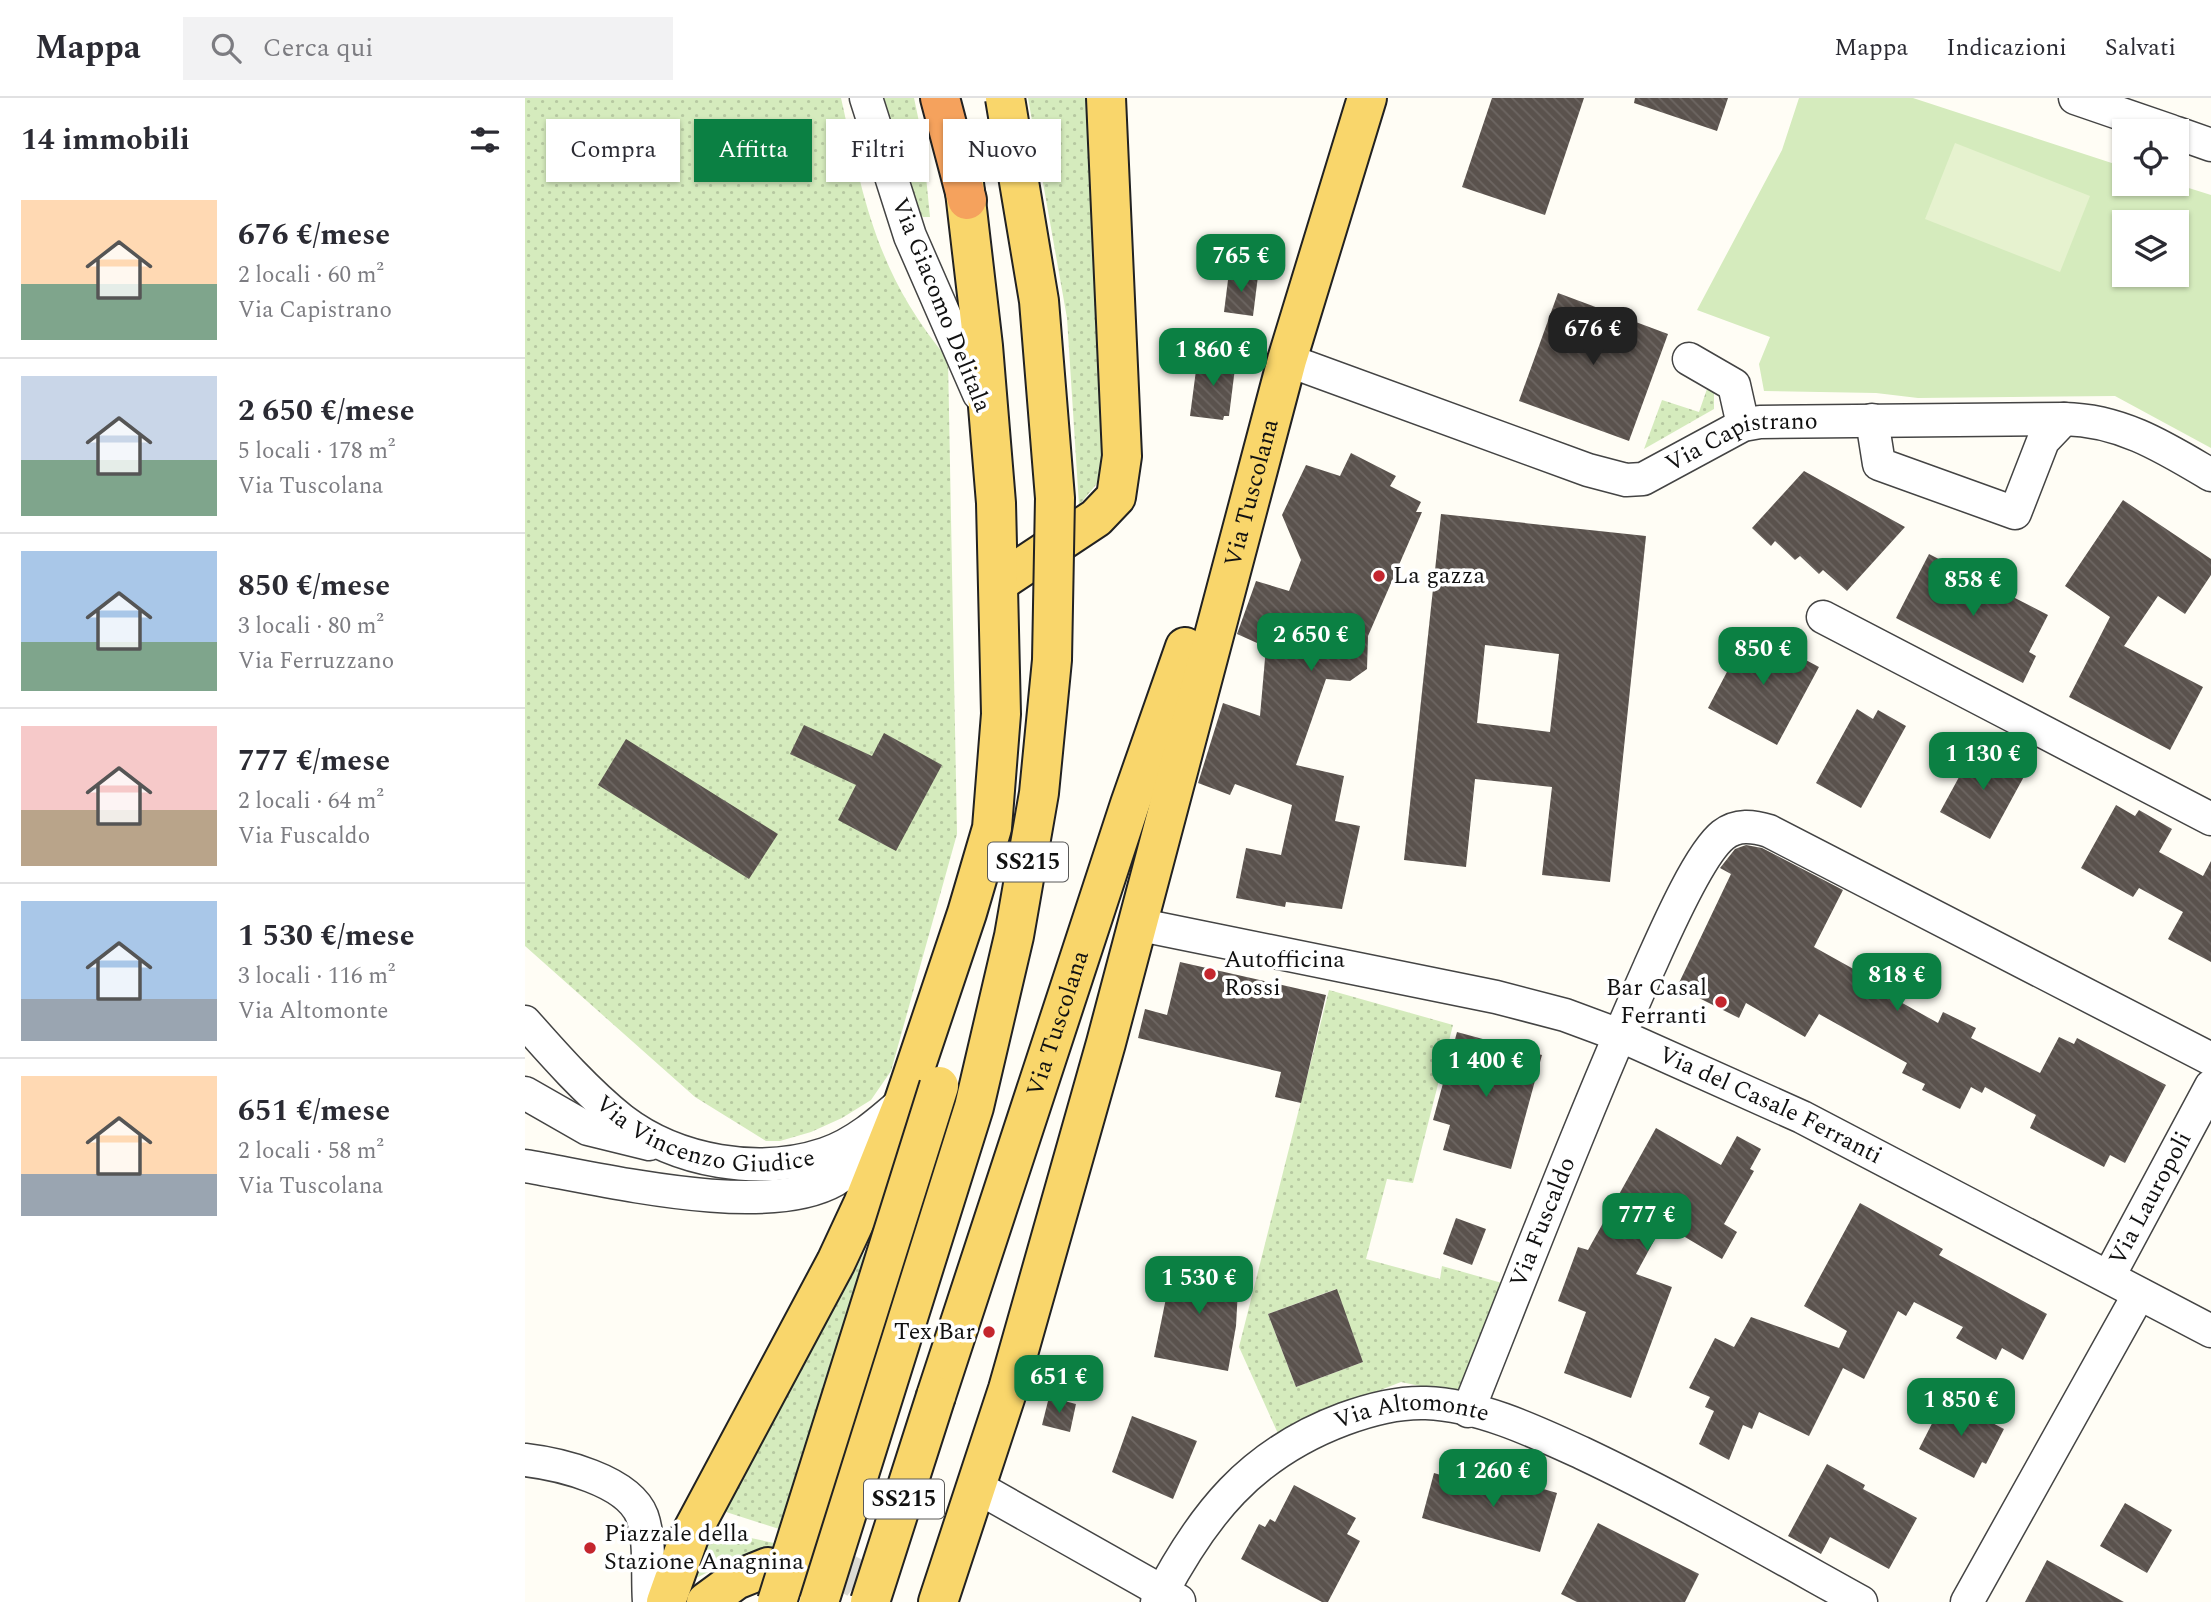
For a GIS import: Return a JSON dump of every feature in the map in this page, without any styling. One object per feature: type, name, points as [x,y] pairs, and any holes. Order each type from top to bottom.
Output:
[{"type":"highway","points":[[940,98],[967,200]]},
{"type":"main road","points":[[706,1602],[736,1580],[772,1584],[939,1086],[971,962],[992,828],[1001,714],[998,583],[991,431],[967,200],[950,98]]},
{"type":"main road","name":"SS215","points":[[819,1602],[908,1322],[995,1029],[1035,822],[1046,740],[1056,540],[1052,435],[1035,270],[1005,98]]},
{"type":"main road","points":[[998,583],[1096,518],[1110,505],[1119,487],[1122,456],[1121,392],[1106,98]]},
{"type":"main road","name":"SS215","points":[[1287,360],[1367,98]]},
{"type":"main road","name":"Via Tuscolana","points":[[938,1602],[977,1487],[1102,1057],[1287,360]]},
{"type":"main road","name":"Via Tuscolana","points":[[870,1602],[1130,804],[1255,435],[1287,360]]},
{"type":"main road","points":[[666,1602],[689,1537],[850,1234],[904,1101],[967,914],[992,828]]},
{"type":"street","name":"Via Giacomo Delitala","points":[[866,98],[910,236],[964,353],[991,431]]},
{"type":"street","points":[[2075,98],[2136,119]]},
{"type":"street","points":[[2189,137],[2211,145]]},
{"type":"street","points":[[1689,359],[1734,385],[1743,425]]},
{"type":"street","name":"Via Capistrano","points":[[1287,360],[1588,470],[1626,480],[1651,476],[1743,425],[1800,420],[2095,421],[2131,431],[2211,475]]},
{"type":"street","points":[[1872,420],[1879,464],[2015,513],[2043,441],[2064,419]]},
{"type":"street","points":[[1823,617],[2211,820]]},
{"type":"street","name":"Via Fuscaldo","points":[[1468,1410],[1619,1035],[1665,931],[1699,868],[1723,835],[1739,827],[1769,831],[2211,1059]]},
{"type":"street","name":"Via del Casale Ferranti","points":[[1136,923],[1496,997],[1565,1015],[1619,1035],[1802,1116],[2211,1331]]},
{"type":"street","name":"Via Vincenzo Giudice","points":[[525,1022],[613,1111],[644,1134],[671,1148],[721,1161],[797,1161],[827,1154],[878,1124],[904,1101]]},
{"type":"street","name":"Via Lauropoli","points":[[2109,1276],[2211,1086]]},
{"type":"street","points":[[525,1093],[588,1129],[630,1142],[671,1148]]},
{"type":"street","points":[[525,1166],[710,1195],[790,1194],[834,1181],[853,1167],[873,1146],[904,1101]]},
{"type":"street","points":[[1967,1602],[2139,1294]]},
{"type":"street","name":"Via Altomonte","points":[[1166,1599],[1229,1492],[1269,1456],[1327,1425],[1367,1410],[1426,1403],[1468,1410],[1518,1426],[1621,1471],[1861,1602]]},
{"type":"street","points":[[525,1460],[548,1463],[594,1477],[628,1496],[641,1514],[646,1531],[649,1602]]},
{"type":"street","points":[[977,1487],[1166,1599]]},
{"type":"green space","points":[[525,98],[841,98],[846,119],[826,119],[826,182],[860,182],[889,267],[924,328],[948,359],[957,834],[891,1071],[871,1100],[842,1118],[811,1132],[780,1141],[766,1141],[695,1097],[525,946]]},
{"type":"green space","points":[[875,98],[914,98],[918,119],[883,119]]},
{"type":"green space","points":[[1028,98],[1088,98],[1102,454],[1100,480],[1079,505],[1067,318],[1043,182],[1061,182],[1061,119],[1032,119]]},
{"type":"green space","points":[[1799,98],[1913,98],[2112,163],[2112,196],[2189,196],[2189,188],[2211,195],[2211,448],[2115,396],[1918,398],[1876,393],[1764,391],[1759,364],[1770,337],[1697,310],[1782,150]]},
{"type":"green space","points":[[1955,143],[2090,196],[2060,272],[1925,219]]},
{"type":"green space","points":[[906,182],[927,182],[930,217],[923,217],[917,212]]},
{"type":"green space","points":[[1707,389],[1714,392],[1714,409],[1644,449],[1662,400],[1699,412]]},
{"type":"green space","points":[[1329,990],[1453,1025],[1413,1183],[1387,1179],[1366,1259],[1440,1279],[1442,1266],[1502,1283],[1463,1395],[1401,1382],[1360,1398],[1280,1438],[1239,1347]],"holes":[[[1336,1289],[1363,1362],[1296,1387],[1268,1314]]]},
{"type":"green space","points":[[868,1246],[779,1529],[723,1511]]},
{"type":"green space","points":[[713,1530],[774,1543],[771,1550],[739,1557],[696,1578]]},
{"type":"building","points":[[1492,98],[1584,98],[1545,215],[1462,187]]},
{"type":"building","points":[[1635,98],[1728,98],[1717,131],[1634,103]]},
{"type":"building","points":[[1229,272],[1258,276],[1253,316],[1224,312]]},
{"type":"building","points":[[1558,293],[1668,334],[1629,441],[1519,401]]},
{"type":"building","points":[[1198,355],[1236,360],[1229,416],[1224,416],[1223,420],[1190,416]]},
{"type":"building","points":[[1351,453],[1396,476],[1390,486],[1421,502],[1416,512],[1422,512],[1368,636],[1367,669],[1350,681],[1326,679],[1296,765],[1344,776],[1335,821],[1360,826],[1342,909],[1286,902],[1285,907],[1236,898],[1246,848],[1281,855],[1292,805],[1235,784],[1230,795],[1198,783],[1223,703],[1260,716],[1266,647],[1237,634],[1256,581],[1289,591],[1301,560],[1282,515],[1306,465],[1340,476]]},
{"type":"building","points":[[1804,471],[1905,527],[1847,591],[1823,570],[1819,574],[1800,556],[1795,560],[1775,541],[1771,546],[1752,528]]},
{"type":"building","points":[[2123,500],[2211,559],[2211,575],[2185,614],[2158,596],[2124,646],[2203,687],[2170,750],[2069,697],[2110,617],[2065,586]]},
{"type":"building","points":[[1441,514],[1646,536],[1610,882],[1542,875],[1552,787],[1475,779],[1466,867],[1404,860]],"holes":[[[1485,645],[1559,654],[1550,732],[1477,723]]]},
{"type":"building","points":[[1929,554],[2048,615],[2029,652],[2036,656],[2023,683],[1896,618]]},
{"type":"building","points":[[1749,630],[1819,667],[1777,745],[1708,708]]},
{"type":"building","points":[[1857,709],[1873,719],[1878,710],[1906,726],[1861,808],[1816,783]]},
{"type":"building","points":[[804,725],[872,756],[884,733],[942,765],[896,851],[838,820],[856,785],[790,754]]},
{"type":"building","points":[[626,739],[778,834],[749,879],[598,785]]},
{"type":"building","points":[[1977,744],[2027,771],[1990,839],[1940,812]]},
{"type":"building","points":[[2116,805],[2135,816],[2139,810],[2172,829],[2159,852],[2203,876],[2211,861],[2211,962],[2168,939],[2183,912],[2139,888],[2133,897],[2081,868]]},
{"type":"building","points":[[1746,845],[1762,848],[1843,890],[1814,947],[1875,981],[1872,986],[1938,1023],[1943,1012],[1976,1028],[1971,1038],[2040,1073],[2059,1037],[2074,1044],[2077,1038],[2166,1085],[2125,1163],[2110,1155],[2104,1167],[2030,1128],[2036,1115],[1985,1087],[1982,1093],[1971,1087],[1960,1109],[1922,1090],[1925,1084],[1902,1073],[1907,1063],[1819,1014],[1805,1037],[1746,1003],[1739,1018],[1677,987],[1731,874],[1720,868],[1735,849]]},
{"type":"building","points":[[1180,962],[1326,995],[1301,1103],[1275,1097],[1281,1072],[1138,1038],[1145,1009],[1167,1015]]},
{"type":"building","points":[[1457,1032],[1542,1055],[1511,1169],[1443,1150],[1450,1125],[1433,1120]]},
{"type":"building","points":[[1656,1128],[1721,1165],[1737,1136],[1761,1149],[1750,1169],[1754,1171],[1724,1224],[1737,1232],[1722,1259],[1663,1224],[1636,1274],[1672,1287],[1631,1398],[1564,1373],[1586,1312],[1558,1301],[1578,1247],[1588,1250]]},
{"type":"building","points":[[1860,1203],[1943,1249],[1939,1255],[2047,1314],[2023,1360],[2002,1348],[1996,1360],[1956,1338],[1963,1327],[1914,1302],[1906,1316],[1898,1311],[1864,1379],[1843,1368],[1809,1436],[1759,1412],[1752,1429],[1743,1425],[1729,1460],[1699,1444],[1714,1411],[1705,1407],[1710,1397],[1689,1388],[1715,1338],[1734,1347],[1751,1317],[1839,1348],[1847,1331],[1804,1306]]},
{"type":"building","points":[[1456,1218],[1486,1229],[1472,1265],[1443,1254]]},
{"type":"building","points":[[1174,1259],[1239,1271],[1236,1326],[1228,1371],[1154,1357]]},
{"type":"building","points":[[1337,1289],[1363,1362],[1296,1387],[1268,1314]]},
{"type":"building","points":[[1049,1397],[1076,1404],[1070,1432],[1042,1425]]},
{"type":"building","points":[[1945,1398],[2004,1429],[1986,1464],[1982,1462],[1974,1478],[1919,1449]]},
{"type":"building","points":[[1132,1416],[1197,1441],[1173,1499],[1112,1472]]},
{"type":"building","points":[[1827,1464],[1865,1485],[1863,1489],[1917,1518],[1889,1569],[1830,1537],[1821,1554],[1788,1536]]},
{"type":"building","points":[[1434,1473],[1486,1488],[1490,1473],[1557,1493],[1540,1552],[1422,1518]]},
{"type":"building","points":[[1294,1485],[1356,1518],[1347,1534],[1360,1541],[1328,1602],[1322,1602],[1241,1559],[1259,1524],[1265,1527],[1270,1519],[1275,1522]]},
{"type":"building","points":[[2125,1503],[2172,1530],[2147,1573],[2100,1546]]},
{"type":"building","points":[[1598,1523],[1699,1574],[1685,1602],[1577,1602],[1561,1594]]},
{"type":"building","points":[[2047,1560],[2124,1602],[2025,1602]]},
{"type":"tunnel","points":[[768,1567],[801,1562],[830,1566],[857,1579],[881,1602]]},
{"type":"place","name":"La gazza","points":[[1379,576]]},
{"type":"place","name":"Autofficina Rossi","points":[[1210,974]]},
{"type":"place","name":"Bar Casal Ferranti","points":[[1721,1002]]},
{"type":"place","name":"Tex Bar","points":[[989,1332]]},
{"type":"place","name":"Piazzale della Stazione Anagnina","points":[[590,1548]]}]
